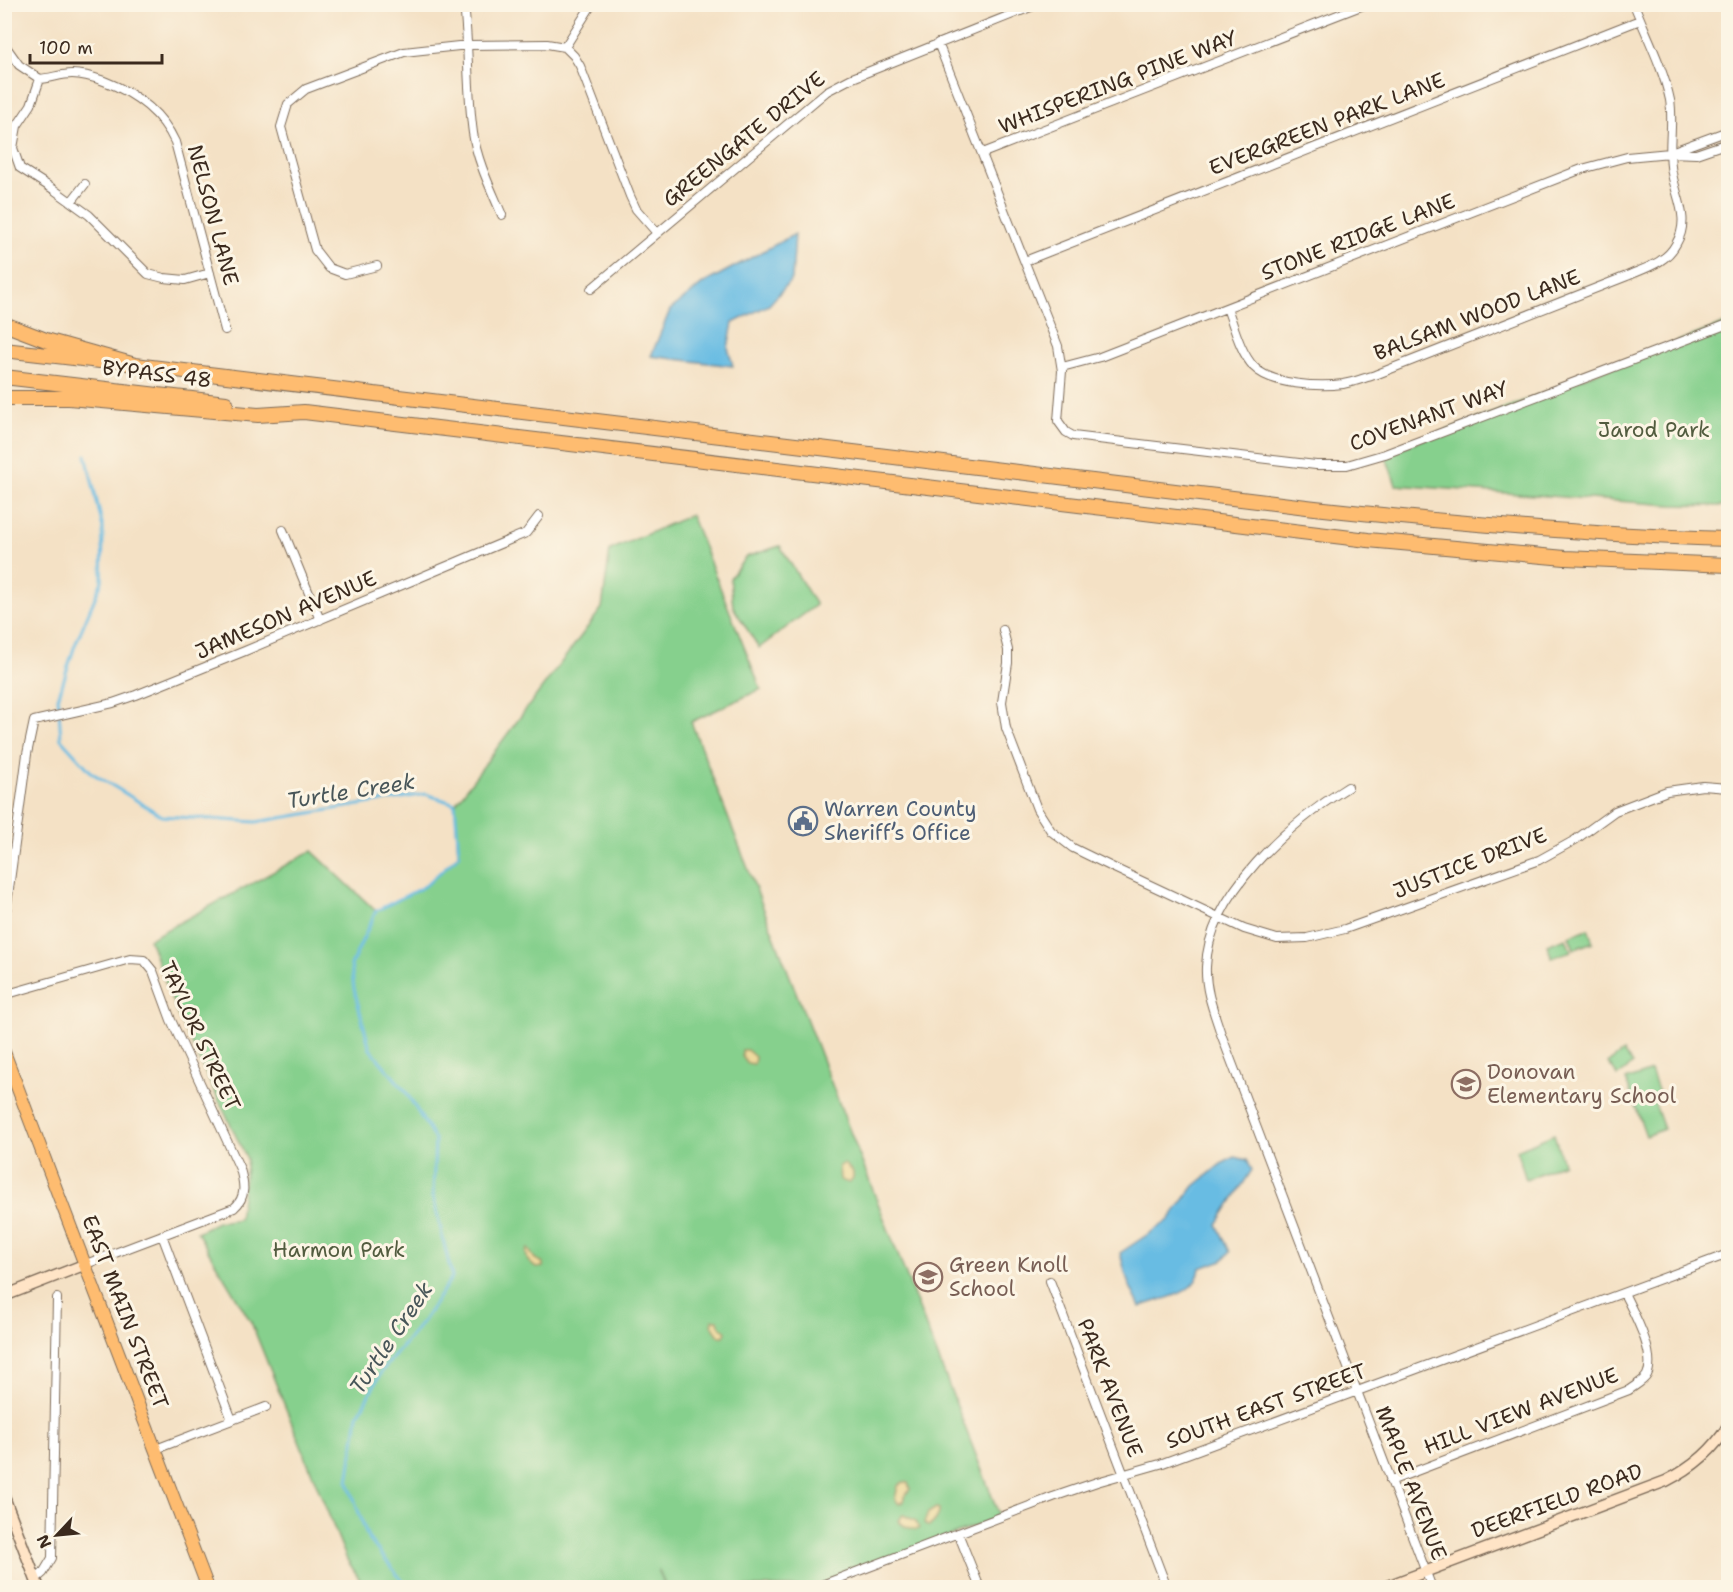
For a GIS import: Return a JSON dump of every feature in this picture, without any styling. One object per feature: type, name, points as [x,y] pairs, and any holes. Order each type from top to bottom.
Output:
[{"type":"highway","points":[[4,324],[46,340],[135,364],[1338,510],[1516,527],[1728,539]]},
{"type":"highway","name":"BYPASS 48","points":[[4,350],[135,364]]},
{"type":"highway","name":"BYPASS 48","points":[[4,377],[304,412]]},
{"type":"highway","points":[[4,398],[69,398],[258,415],[304,412],[1368,540],[1565,558],[1728,565]]},
{"type":"main road","name":"EAST MAIN STREET","points":[[4,1052],[208,1587]]},
{"type":"street","points":[[464,4],[473,135],[502,215]]},
{"type":"street","points":[[565,47],[592,4]]},
{"type":"street","name":"GREENGATE DRIVE","points":[[591,289],[827,91],[850,79],[1038,4]]},
{"type":"street","name":"WHISPERING PINE WAY","points":[[983,153],[1366,4]]},
{"type":"street","points":[[1634,4],[1670,100],[1670,153]]},
{"type":"street","name":"EVERGREEN PARK LANE","points":[[1025,261],[1641,21]]},
{"type":"street","points":[[938,43],[1055,336],[1062,367]]},
{"type":"street","points":[[4,44],[19,65],[40,79],[32,105],[17,126],[13,148],[20,168],[89,215],[148,274],[185,280],[210,273]]},
{"type":"street","points":[[377,266],[345,274],[329,268],[315,250],[281,127],[288,104],[306,89],[404,52],[468,45],[547,44],[565,47],[580,66],[636,209],[657,233]]},
{"type":"street","name":"NELSON LANE","points":[[40,79],[72,74],[88,75],[127,90],[143,100],[170,130],[225,330]]},
{"type":"street","name":"STONE RIDGE LANE","points":[[1670,153],[1728,131]]},
{"type":"street","name":"STONE RIDGE LANE","points":[[1062,367],[1100,357],[1582,169],[1627,157],[1670,153],[1696,154],[1728,143]]},
{"type":"street","name":"BALSAM WOOD LANE","points":[[1227,308],[1250,363],[1271,379],[1330,385],[1375,375],[1627,276],[1663,259],[1676,245],[1683,219],[1682,206],[1671,171],[1670,153]]},
{"type":"street","points":[[72,202],[86,184]]},
{"type":"street","name":"COVENANT WAY","points":[[1062,367],[1057,416],[1061,427],[1073,436],[1316,465],[1347,465],[1385,454],[1728,324]]},
{"type":"street","name":"JAMESON AVENUE","points":[[4,926],[27,754],[34,721],[112,703],[136,695],[526,533],[539,516]]},
{"type":"street","points":[[283,530],[320,620]]},
{"type":"street","name":"JUSTICE DRIVE","points":[[1003,630],[1008,656],[1003,715],[1024,778],[1043,821],[1051,831],[1073,848],[1244,929],[1277,939],[1307,938],[1345,929],[1539,860],[1575,840],[1615,811],[1667,791],[1703,786],[1728,788]]},
{"type":"street","points":[[1348,788],[1317,808],[1263,857],[1236,888],[1218,917],[1207,956],[1206,982],[1210,1002],[1358,1392]]},
{"type":"street","name":"TAYLOR STREET","points":[[6,994],[130,959],[144,960],[150,965],[171,1020],[240,1169],[243,1181],[239,1203],[228,1211],[162,1234]]},
{"type":"street","points":[[4,981],[6,994]]},
{"type":"street","points":[[4,1296],[162,1234],[232,1420]]},
{"type":"street","name":"SOUTH EAST STREET","points":[[816,1587],[1064,1493],[1160,1464],[1728,1254]]},
{"type":"street","name":"PARK AVENUE","points":[[1050,1281],[1167,1587]]},
{"type":"street","name":"HILL VIEW AVENUE","points":[[1390,1481],[1629,1390],[1646,1376],[1649,1366],[1648,1349],[1624,1293]]},
{"type":"street","points":[[38,1583],[52,1558],[57,1298]]},
{"type":"street","name":"MAPLE AVENUE","points":[[1358,1392],[1432,1587]]},
{"type":"street","points":[[156,1449],[266,1407]]},
{"type":"street","name":"DEERFIELD ROAD","points":[[1382,1587],[1666,1481],[1704,1456],[1728,1426]]},
{"type":"street","points":[[4,1497],[38,1583]]},
{"type":"street","points":[[958,1533],[980,1587]]},
{"type":"green space","name":"Jarod Park","points":[[1728,322],[1728,506],[1672,505],[1396,485],[1385,454]]},
{"type":"green space","name":"Harmon Park","points":[[691,515],[761,689],[691,722],[1000,1517],[814,1587],[666,1587],[658,1569],[665,1587],[365,1587],[347,1560],[251,1322],[197,1232],[217,1222],[239,1219],[247,1159],[179,1018],[149,939],[312,851],[376,911],[425,886],[458,855],[455,804],[602,608],[610,550]]},
{"type":"green space","points":[[780,546],[816,605],[759,648],[733,607],[730,578],[746,557]]},
{"type":"green space","points":[[1588,929],[1593,942],[1574,949],[1569,936]]},
{"type":"green space","points":[[1566,938],[1571,951],[1552,958],[1547,945]]},
{"type":"green space","points":[[1623,1052],[1633,1064],[1618,1076],[1608,1063]]},
{"type":"green space","points":[[1651,1071],[1659,1093],[1652,1096],[1664,1129],[1646,1136],[1626,1080]]},
{"type":"green space","points":[[1554,1134],[1563,1163],[1526,1180],[1517,1150]]},
{"type":"sand","points":[[742,1050],[747,1050],[755,1057],[754,1064],[747,1063],[742,1056]]},
{"type":"sand","points":[[844,1164],[853,1172],[853,1179],[849,1183],[840,1180],[839,1166]]},
{"type":"sand","points":[[528,1249],[535,1259],[543,1263],[543,1267],[536,1268],[528,1261],[526,1253]]},
{"type":"sand","points":[[713,1320],[718,1320],[719,1325],[726,1332],[724,1336],[719,1336],[711,1324]]},
{"type":"sand","points":[[903,1482],[908,1483],[910,1489],[904,1501],[899,1504],[895,1499],[898,1486]]},
{"type":"sand","points":[[936,1508],[939,1509],[937,1517],[932,1524],[927,1526],[924,1523],[928,1513]]},
{"type":"sand","points":[[903,1515],[916,1521],[919,1529],[904,1526],[898,1520]]},
{"type":"water","points":[[795,234],[792,279],[769,305],[733,323],[728,348],[733,366],[651,356],[670,310],[704,283]]},
{"type":"water","points":[[1235,1157],[1247,1160],[1252,1170],[1217,1224],[1230,1252],[1223,1260],[1200,1268],[1192,1285],[1177,1295],[1140,1307],[1128,1282],[1120,1253],[1169,1220],[1194,1186],[1221,1164]]},
{"type":"waterway","name":"Turtle Creek","points":[[86,455],[103,528],[102,581],[75,645],[58,698],[61,739],[92,773],[162,816],[256,822],[426,794],[455,804],[459,855],[425,886],[376,911],[351,965],[354,989],[370,1049],[406,1092],[435,1140],[433,1196],[452,1277],[423,1321],[382,1371],[358,1415],[348,1482],[368,1538],[408,1588]]},
{"type":"place","name":"Warren County Sheriff’s Office","points":[[803,821]]},
{"type":"place","name":"Donovan Elementary School","points":[[1466,1084]]},
{"type":"place","name":"Green Knoll School","points":[[928,1277]]}]
